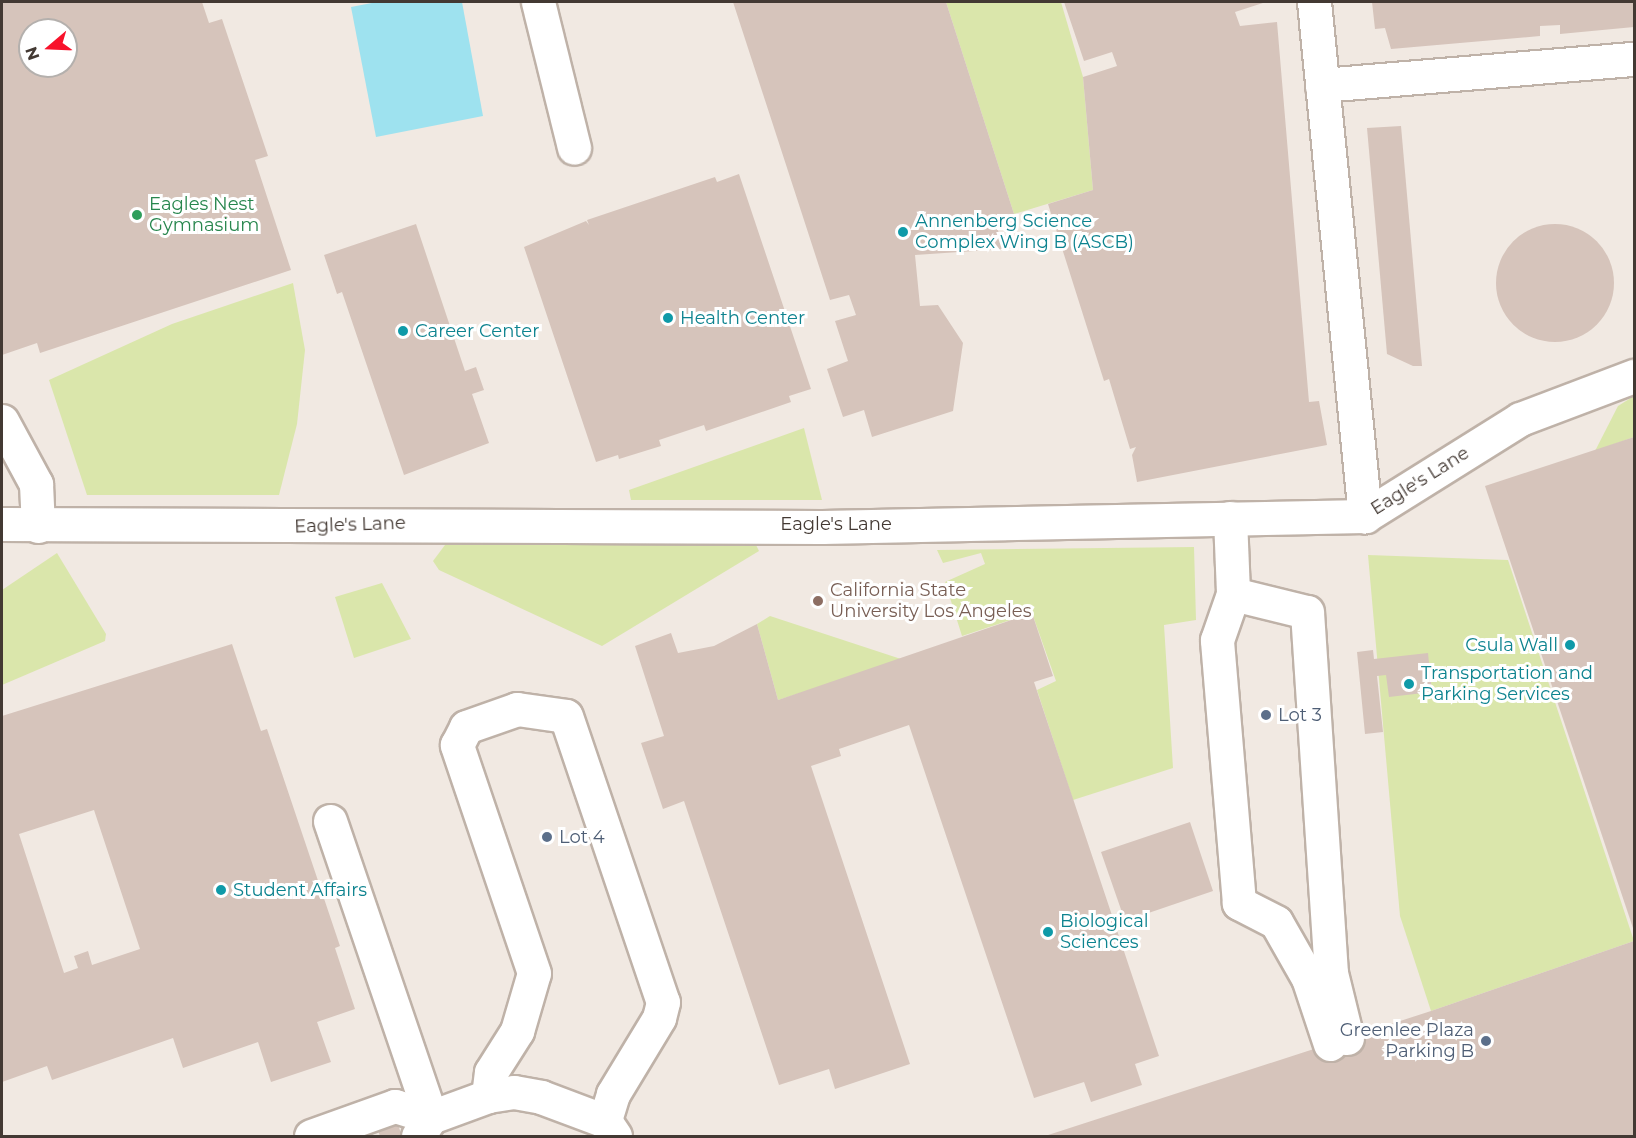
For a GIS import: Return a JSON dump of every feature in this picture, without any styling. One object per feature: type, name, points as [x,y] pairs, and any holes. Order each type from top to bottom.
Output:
[{"type":"street","points":[[538,2],[574,148]]},
{"type":"street","points":[[1314,2],[1365,516]]},
{"type":"street","points":[[1322,85],[1635,59]]},
{"type":"street","name":"Eagle's Lane","points":[[2,524],[38,526],[169,522],[286,526],[598,523],[822,526],[1365,516],[1520,418],[1635,376]]},
{"type":"street","points":[[2,421],[36,484],[38,526]]},
{"type":"street","points":[[1230,518],[1233,594],[1217,640],[1239,903],[1276,922],[1308,978],[1339,1041],[1306,612],[1233,594]]},
{"type":"street","points":[[424,1127],[488,1096],[514,1092],[541,1097],[610,1129],[613,1094],[659,1018],[663,1002],[566,716],[517,709],[466,727],[457,745],[534,973],[517,1031],[491,1072],[488,1096]]},
{"type":"street","points":[[330,821],[424,1127]]},
{"type":"street","points":[[311,1137],[395,1106],[424,1127]]},
{"type":"green space","points":[[946,2],[1061,2],[1083,77],[1093,190],[1014,214]]},
{"type":"green space","points":[[293,283],[305,350],[297,424],[279,495],[87,495],[49,380],[172,324]]},
{"type":"green space","points":[[1634,396],[1634,437],[1595,451],[1618,406]]},
{"type":"green space","points":[[804,428],[822,500],[631,500],[629,490]]},
{"type":"green space","points":[[445,545],[756,545],[759,551],[602,646],[439,570],[433,561]]},
{"type":"green space","points":[[1194,547],[1196,620],[1164,625],[1173,768],[1073,800],[1037,690],[1056,681],[1032,613],[962,636],[945,582],[985,564],[981,553],[943,563],[937,550]]},
{"type":"green space","points":[[57,553],[106,634],[105,641],[2,685],[2,590]]},
{"type":"green space","points":[[1368,555],[1508,560],[1634,941],[1431,1011],[1400,916]]},
{"type":"green space","points":[[382,583],[411,639],[354,658],[335,597]]},
{"type":"green space","points":[[770,616],[904,660],[778,700],[757,624]]},
{"type":"water","points":[[377,2],[462,2],[483,116],[376,137],[351,7]]},
{"type":"building","name":"Eagles Nest Gymnasium","points":[[2,2],[202,2],[209,23],[222,19],[268,156],[255,160],[291,270],[40,353],[37,343],[2,355]]},
{"type":"building","name":"Annenberg Science Complex Wing B (ASCB)","points":[[733,2],[946,2],[1014,214],[993,215],[1004,249],[915,255],[920,306],[938,305],[963,343],[953,411],[872,437],[864,410],[843,417],[827,369],[848,361],[835,321],[856,315],[849,295],[830,300]]},
{"type":"building","points":[[1064,2],[1266,2],[1235,12],[1240,26],[1277,22],[1309,402],[1319,401],[1327,445],[1137,482],[1132,455],[1136,447],[1130,449],[1109,379],[1104,381],[1048,204],[1093,190],[1083,77],[1117,66],[1112,52],[1084,61]]},
{"type":"building","points":[[1372,2],[1634,2],[1634,27],[1560,34],[1560,25],[1540,26],[1540,36],[1391,49],[1385,28],[1375,29]]},
{"type":"building","points":[[1401,126],[1422,366],[1413,366],[1387,354],[1367,128]]},
{"type":"building","name":"Health Center","points":[[739,174],[811,389],[789,396],[791,402],[706,431],[704,425],[659,440],[661,446],[619,459],[618,455],[596,462],[524,247],[586,221],[589,225],[587,220],[715,177],[717,182]]},
{"type":"building","name":"Career Center","points":[[416,224],[465,371],[476,367],[484,390],[472,394],[489,443],[404,475],[342,292],[337,294],[324,255]]},
{"type":"building","points":[[1555,224],[1578,228],[1597,241],[1610,260],[1614,283],[1610,306],[1597,325],[1578,338],[1555,342],[1532,338],[1513,325],[1500,306],[1496,283],[1500,260],[1513,241],[1532,228]]},
{"type":"building","points":[[1634,437],[1634,931],[1485,486]]},
{"type":"building","name":"Biological Sciences","points":[[1032,613],[1053,676],[1034,682],[1159,1056],[1135,1064],[1142,1085],[1091,1102],[1084,1082],[1034,1098],[909,725],[839,749],[841,756],[811,766],[910,1064],[835,1089],[829,1069],[779,1085],[684,801],[663,809],[641,743],[664,736],[635,646],[671,633],[678,653],[714,646],[757,624],[778,700]]},
{"type":"building","name":"Student Affairs","points":[[232,644],[261,731],[267,729],[340,946],[335,948],[355,1009],[317,1022],[331,1062],[271,1082],[258,1042],[183,1068],[173,1038],[52,1080],[47,1066],[2,1082],[2,716]],"holes":[[[94,810],[140,949],[92,965],[88,951],[74,956],[78,968],[64,973],[19,834]]]},
{"type":"building","name":"Transportation and Parking Services","points":[[1373,650],[1374,659],[1428,653],[1432,692],[1389,697],[1386,675],[1377,676],[1383,732],[1365,734],[1357,652]]},
{"type":"building","points":[[1190,822],[1213,891],[1125,921],[1101,852]]},
{"type":"building","name":"Greenlee Plaza Parking B","points":[[1634,941],[1634,1136],[1045,1136],[1431,1011]]},
{"type":"building","points":[[397,1122],[402,1136],[380,1136],[377,1128]]},
{"type":"place","name":"Eagles Nest Gymnasium","points":[[137,215]]},
{"type":"place","name":"Annenberg Science Complex Wing B (ASCB)","points":[[903,232]]},
{"type":"place","name":"Health Center","points":[[668,318]]},
{"type":"place","name":"Career Center","points":[[403,331]]},
{"type":"place","name":"California State University Los Angeles","points":[[818,601]]},
{"type":"place","name":"Csula Wall","points":[[1570,645]]},
{"type":"place","name":"Transportation and Parking Services","points":[[1409,684]]},
{"type":"place","name":"Lot 3","points":[[1266,715]]},
{"type":"place","name":"Lot 4","points":[[547,837]]},
{"type":"place","name":"Student Affairs","points":[[221,890]]},
{"type":"place","name":"Biological Sciences","points":[[1048,932]]},
{"type":"place","name":"Greenlee Plaza Parking B","points":[[1486,1041]]}]
